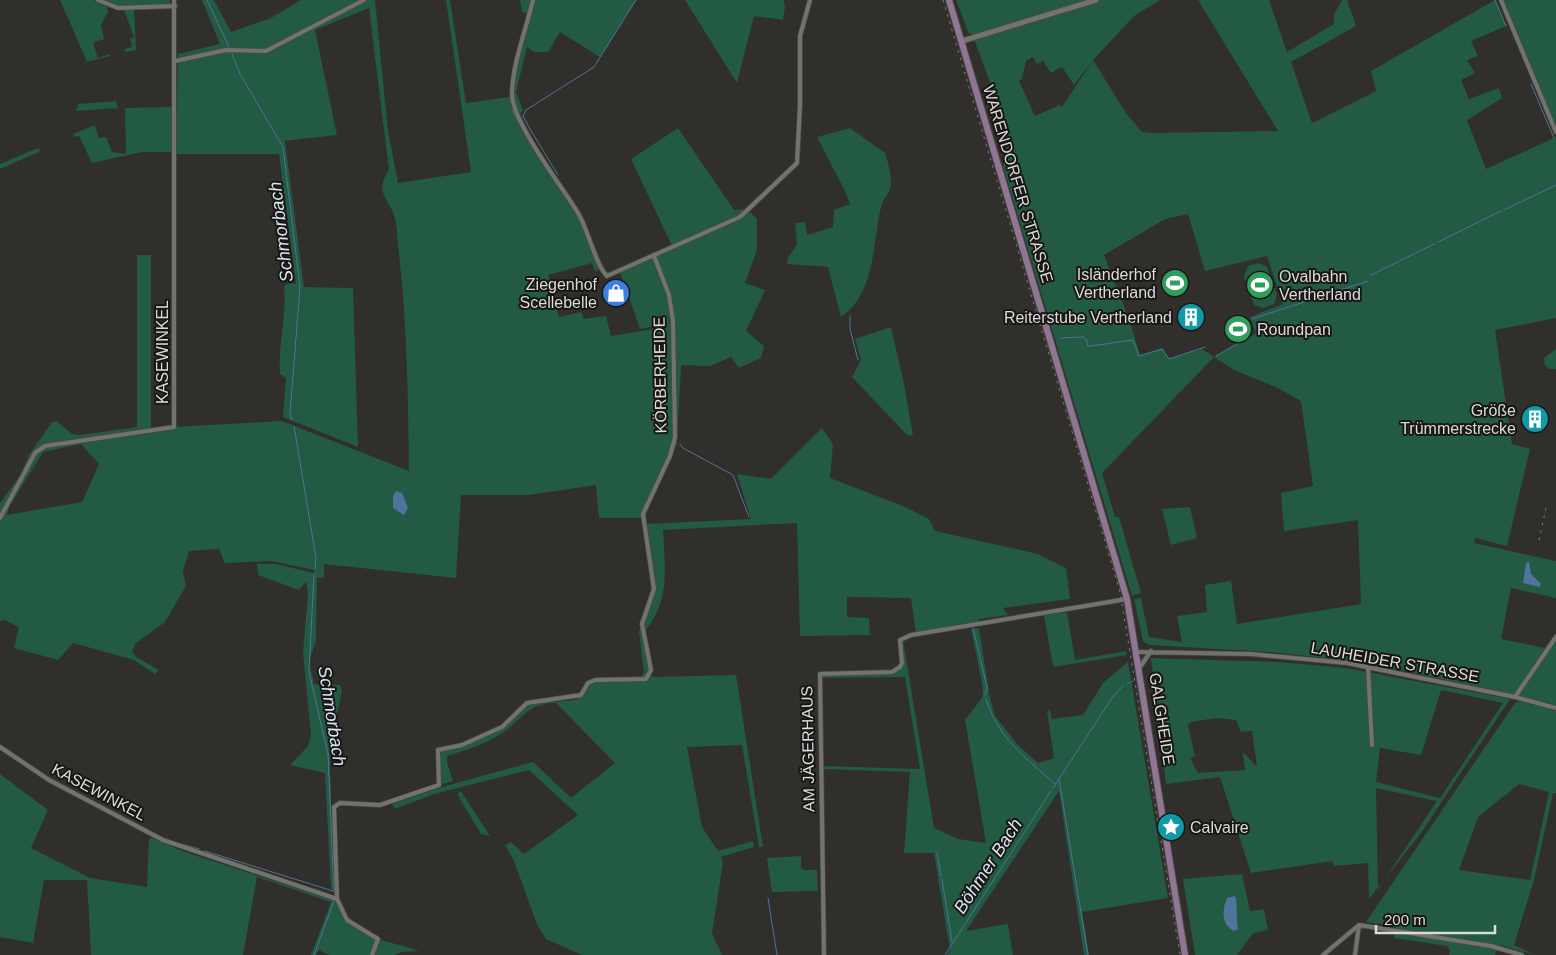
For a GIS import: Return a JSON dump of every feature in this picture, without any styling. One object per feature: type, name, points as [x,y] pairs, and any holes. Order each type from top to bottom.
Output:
[{"type":"main road","name":"WARENDORFER STRASSE","points":[[949,0],[1095,490]]},
{"type":"main road","name":"GALGHEIDE","points":[[1095,490],[1127,599],[1140,667],[1185,955]]},
{"type":"street","points":[[98,0],[118,8],[175,6]]},
{"type":"street","name":"KASEWINKEL","points":[[0,518],[35,453],[46,446],[174,426],[174,0]]},
{"type":"street","points":[[175,61],[226,50],[266,50],[364,0]]},
{"type":"street","points":[[533,0],[512,95],[519,118],[579,215],[604,273],[611,275],[740,217],[797,163],[800,105],[800,36],[810,0]]},
{"type":"street","points":[[962,42],[1096,0]]},
{"type":"street","points":[[1501,0],[1556,132]]},
{"type":"street","name":"KÖRBERHEIDE","points":[[337,899],[334,807],[340,803],[380,805],[439,786],[438,750],[462,745],[502,727],[528,703],[581,695],[588,684],[595,680],[646,679],[651,670],[642,624],[654,589],[643,514],[670,456],[675,437],[673,322],[669,295],[654,256]]},
{"type":"street","name":"AM JÄGERHAUS","points":[[824,955],[820,674],[892,672],[902,664],[900,640],[911,635],[1127,599]]},
{"type":"street","points":[[1515,697],[1556,637]]},
{"type":"street","points":[[1140,667],[1151,651]]},
{"type":"street","name":"LAUHEIDER STRASSE","points":[[1137,652],[1278,656],[1368,667],[1515,697],[1556,708]]},
{"type":"street","points":[[1368,667],[1372,745]]},
{"type":"street","name":"KASEWINKEL","points":[[0,747],[49,780],[151,834],[191,851],[337,899]]},
{"type":"street","points":[[337,899],[347,920],[378,939],[372,955]]},
{"type":"street","points":[[1323,955],[1360,925],[1491,946],[1522,955]]},
{"type":"street","points":[[1355,955],[1360,925]]},
{"type":"green space","points":[[60,0],[93,0],[107,7],[108,12],[101,25],[104,39],[93,43],[98,58],[109,54],[110,56],[87,62]]},
{"type":"green space","points":[[101,0],[170,0],[170,4],[120,6]]},
{"type":"green space","points":[[202,0],[214,0],[231,32],[271,18],[301,0],[375,0],[388,131],[398,183],[471,172],[446,0],[450,0],[466,103],[510,97],[518,118],[579,219],[601,269],[595,271],[592,263],[548,275],[559,317],[581,312],[584,319],[606,316],[611,336],[667,327],[667,324],[640,329],[620,272],[673,248],[631,159],[678,128],[734,210],[747,209],[757,219],[757,250],[745,283],[765,290],[746,331],[764,346],[761,358],[739,368],[731,357],[710,366],[681,365],[677,444],[644,518],[599,518],[596,485],[529,495],[461,495],[456,578],[324,564],[324,578],[317,578],[316,641],[309,661],[314,684],[340,685],[342,690],[332,738],[330,767],[334,890],[331,889],[325,773],[290,765],[308,746],[311,735],[303,653],[308,593],[306,582],[299,590],[258,575],[257,564],[276,564],[314,573],[314,570],[272,561],[225,563],[219,549],[189,551],[183,571],[186,586],[165,622],[136,643],[132,651],[136,657],[159,670],[155,674],[134,660],[73,643],[58,660],[14,648],[19,627],[4,620],[0,621],[0,503],[20,476],[29,455],[52,422],[57,421],[72,434],[81,435],[137,427],[137,255],[151,255],[151,428],[282,421],[409,471],[406,358],[401,273],[395,218],[382,189],[389,170],[369,8],[315,30],[337,135],[285,141],[304,287],[353,288],[358,447],[283,417],[286,378],[280,374],[280,352],[285,297],[284,286],[289,283],[296,284],[279,154],[176,154],[178,54],[220,44]],"holes":[[[81,444],[99,464],[82,502],[7,515],[9,507],[43,452]]]},
{"type":"green space","points":[[520,0],[636,0],[600,57],[560,32],[548,52],[534,52],[527,47],[516,92],[523,111],[519,115],[515,103],[515,78],[520,51],[531,14],[522,12]]},
{"type":"green space","points":[[685,0],[784,0],[785,7],[783,20],[754,16],[737,83]]},
{"type":"green space","points":[[956,0],[1160,0],[1134,16],[1093,60],[1126,113],[1142,132],[1278,131],[1198,0],[1269,0],[1287,52],[1334,24],[1334,14],[1342,0],[1347,0],[1356,26],[1291,62],[1312,123],[1376,91],[1371,71],[1495,0],[1506,26],[1471,41],[1478,56],[1467,60],[1475,73],[1461,80],[1469,99],[1499,88],[1502,98],[1467,120],[1486,169],[1556,137],[1556,318],[1495,330],[1512,444],[1530,449],[1507,546],[1475,538],[1474,543],[1556,561],[1556,598],[1511,588],[1501,639],[1545,648],[1515,695],[1363,662],[1269,652],[1149,645],[1143,641],[1134,599],[1141,598],[1149,637],[1182,642],[1177,616],[1207,612],[1205,585],[1231,581],[1237,624],[1361,604],[1358,520],[1284,531],[1281,493],[1313,486],[1301,401],[1278,388],[1234,370],[1214,357],[1102,473],[1115,517],[1119,517],[1141,593],[1132,596],[1003,166],[1004,158],[1009,154],[991,85],[972,34],[969,34]],"holes":[[[1033,57],[1037,64],[1043,61],[1051,73],[1062,67],[1074,85],[1093,60],[1062,107],[1060,105],[1035,116],[1019,81],[1022,79],[1026,61]],[[1188,214],[1205,271],[1267,256],[1283,304],[1250,317],[1256,333],[1214,357],[1202,349],[1169,358],[1162,348],[1140,355],[1129,319],[1104,255],[1165,219]]]},
{"type":"green space","points":[[1504,0],[1556,0],[1556,126]]},
{"type":"green space","points":[[134,9],[136,50],[125,52],[124,49],[132,47],[130,39],[134,37],[124,10]]},
{"type":"green space","points":[[116,101],[118,108],[76,111],[78,104]]},
{"type":"green space","points":[[173,107],[172,152],[142,152],[92,163],[79,136],[75,137],[73,134],[95,125],[99,138],[106,137],[112,152],[126,154],[125,108]]},
{"type":"green space","points":[[850,128],[885,153],[891,183],[890,190],[881,207],[867,281],[861,295],[841,317],[828,267],[787,264],[788,258],[797,244],[795,223],[805,222],[807,235],[833,227],[834,210],[850,204],[817,137]]},
{"type":"green space","points":[[38,148],[41,151],[0,169],[0,164]]},
{"type":"green space","name":"Ovalbahn Vertherland","points":[[1259,263],[1267,267],[1277,295],[1274,304],[1263,308],[1254,305],[1244,276],[1248,266]]},
{"type":"green space","points":[[891,327],[913,436],[907,435],[852,377],[861,360],[855,339]]},
{"type":"green space","points":[[1556,349],[1556,369],[1549,369],[1545,365],[1544,358]]},
{"type":"green space","points":[[822,428],[833,444],[830,478],[903,506],[929,519],[935,531],[1038,554],[1066,568],[1070,599],[1003,608],[1008,615],[979,619],[980,623],[916,634],[911,598],[847,597],[847,617],[869,618],[870,635],[800,636],[797,523],[663,530],[665,571],[662,597],[658,610],[642,634],[649,671],[653,677],[736,675],[763,847],[759,847],[742,745],[687,747],[702,827],[718,851],[753,841],[754,847],[721,857],[723,862],[712,933],[722,955],[582,955],[546,939],[537,924],[514,861],[505,845],[511,842],[524,854],[578,815],[529,770],[434,794],[395,809],[392,804],[442,787],[533,762],[571,798],[615,763],[556,703],[531,709],[496,737],[447,756],[453,781],[443,784],[441,782],[439,756],[443,750],[462,747],[503,729],[529,704],[574,700],[582,697],[589,685],[596,681],[642,682],[641,676],[644,673],[639,632],[651,592],[648,534],[645,524],[751,519],[737,474],[771,479]]},
{"type":"green space","points":[[1190,507],[1197,538],[1171,545],[1162,509]]},
{"type":"green space","points":[[1067,612],[1075,660],[1126,651],[1127,655],[1053,667],[1044,615]]},
{"type":"green space","points":[[979,628],[990,698],[995,716],[1018,745],[1038,763],[1054,758],[1047,711],[1050,710],[1052,719],[1083,715],[1103,683],[1128,662],[1168,898],[1082,912],[1089,955],[1084,955],[1059,791],[966,931],[1008,924],[1013,955],[947,955],[950,950],[934,853],[904,853],[910,772],[823,769],[823,766],[920,769],[905,677],[823,678],[822,676],[827,674],[891,673],[902,668],[904,664],[901,643],[903,640],[934,828],[958,839],[986,843],[965,720],[982,698],[983,688],[971,629]]},
{"type":"green space","points":[[1556,639],[1556,705],[1518,696]]},
{"type":"green space","points":[[1151,658],[1280,662],[1346,668],[1510,699],[1421,833],[1384,879],[1437,801],[1376,788],[1378,888],[1369,899],[1368,863],[1334,866],[1332,861],[1251,873],[1220,777],[1166,784]],"holes":[[[1441,690],[1503,703],[1440,798],[1376,782],[1380,748],[1421,755]],[[1216,718],[1236,720],[1241,732],[1252,731],[1257,767],[1243,752],[1245,770],[1198,773],[1190,758],[1195,756],[1188,725],[1191,722]]]},
{"type":"green space","points":[[1520,701],[1556,711],[1556,793],[1553,793],[1534,880],[1514,945],[1535,955],[1500,945],[1495,955],[1449,955],[1450,951],[1447,946],[1394,938],[1395,926],[1366,922],[1515,703]],"holes":[[[1519,784],[1549,792],[1530,880],[1459,870],[1478,817]]]},
{"type":"green space","points":[[0,774],[48,810],[31,848],[90,878],[147,887],[149,839],[152,838],[185,852],[336,901],[352,925],[361,932],[419,951],[402,952],[394,955],[329,955],[319,950],[316,955],[311,955],[331,902],[257,877],[243,955],[91,955],[87,880],[44,880],[33,943],[0,937]]},
{"type":"green space","points":[[461,791],[490,836],[481,834],[457,794]]},
{"type":"green space","points":[[801,856],[801,868],[804,870],[817,870],[818,891],[772,892],[767,858]]},
{"type":"green space","points":[[1242,874],[1250,911],[1264,909],[1268,930],[1253,933],[1237,955],[1195,955],[1183,879]]},
{"type":"water","points":[[396,491],[402,493],[408,508],[404,515],[393,508],[393,496]]},
{"type":"water","points":[[1529,562],[1531,574],[1541,584],[1540,587],[1523,583],[1526,563]]},
{"type":"water","points":[[1235,896],[1238,929],[1234,931],[1225,921],[1224,907],[1227,898]]},
{"type":"waterway","name":"Schmorbach","points":[[207,0],[229,47]]},
{"type":"waterway","points":[[530,129],[523,116],[526,110],[594,67],[636,0]]},
{"type":"waterway","points":[[1495,0],[1506,26]]},
{"type":"waterway","name":"Schmorbach","points":[[232,54],[240,74],[283,147],[300,287],[290,414],[292,420]]},
{"type":"waterway","points":[[1531,84],[1554,138]]},
{"type":"waterway","points":[[512,110],[518,121]]},
{"type":"waterway","points":[[530,129],[558,175]]},
{"type":"waterway","points":[[1504,210],[1556,185]]},
{"type":"waterway","points":[[1438,242],[1501,211]]},
{"type":"waterway","points":[[1371,275],[1434,244]]},
{"type":"waterway","points":[[1252,319],[1368,281]]},
{"type":"waterway","points":[[850,316],[850,329],[858,360]]},
{"type":"waterway","points":[[1216,356],[1242,341],[1246,328]]},
{"type":"waterway","points":[[1061,338],[1083,337],[1086,339],[1088,346],[1133,340],[1139,356],[1162,349],[1169,359],[1205,347]]},
{"type":"waterway","name":"Schmorbach","points":[[294,426],[316,558],[315,569]]},
{"type":"waterway","points":[[680,444],[683,448],[733,475],[749,517]]},
{"type":"waterway","name":"Schmorbach","points":[[314,574],[309,672],[328,754],[334,892]]},
{"type":"waterway","points":[[973,628],[987,687],[985,695]]},
{"type":"waterway","name":"Böhmer Bach","points":[[1127,684],[1133,681]]},
{"type":"waterway","name":"Böhmer Bach","points":[[1053,788],[1114,695],[1123,686]]},
{"type":"waterway","points":[[986,699],[997,725],[1005,736],[1023,756],[1055,784]]},
{"type":"waterway","points":[[1059,779],[1088,955]]},
{"type":"waterway","name":"Böhmer Bach","points":[[945,955],[1051,791]]},
{"type":"waterway","points":[[182,844],[199,849]]},
{"type":"waterway","points":[[205,851],[333,891]]},
{"type":"waterway","points":[[937,853],[941,876]]},
{"type":"waterway","points":[[942,879],[952,942]]},
{"type":"waterway","points":[[768,898],[777,955]]},
{"type":"waterway","name":"Schmorbach","points":[[314,955],[334,901]]},
{"type":"railway","points":[[943,0],[1120,592],[1180,955]]},
{"type":"railway","points":[[1539,540],[1546,508]]},
{"type":"place","name":"Isländerhof Vertherland","points":[[1175,283]]},
{"type":"place","name":"Ovalbahn Vertherland","points":[[1260,285]]},
{"type":"place","name":"Ziegenhof Scellebelle","points":[[616,293]]},
{"type":"place","name":"Reiterstube Vertherland","points":[[1191,317]]},
{"type":"place","name":"Roundpan","points":[[1238,329]]},
{"type":"place","name":"Größe Trümmerstrecke","points":[[1535,419]]},
{"type":"place","name":"Calvaire","points":[[1171,827]]}]
